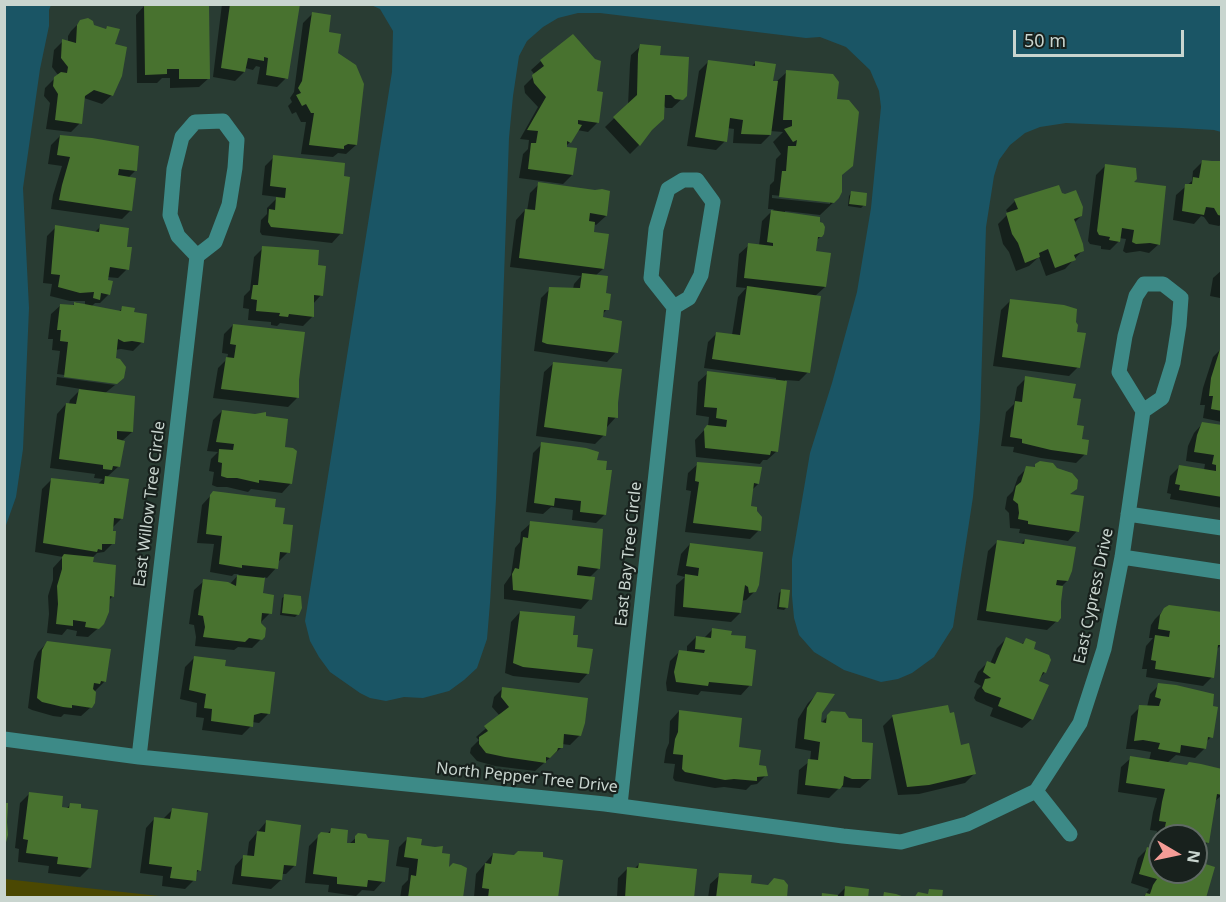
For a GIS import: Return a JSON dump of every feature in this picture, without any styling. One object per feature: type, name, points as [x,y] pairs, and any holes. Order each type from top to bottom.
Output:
[{"type":"street","points":[[223,121],[237,140],[229,205],[215,242],[197,256],[178,236],[170,215],[174,169],[182,137],[195,123],[223,121]]},
{"type":"street","points":[[683,180],[697,180],[713,201],[701,275],[689,298],[674,306],[651,278],[656,229],[668,189],[683,180]]},
{"type":"street","name":"East Willow Tree Circle","points":[[139,757],[197,256]]},
{"type":"street","points":[[1144,284],[1163,284],[1180,298],[1179,325],[1173,363],[1162,398],[1143,411],[1119,372],[1125,336],[1137,296],[1144,284]]},
{"type":"street","name":"East Bay Tree Circle","points":[[620,805],[674,306]]},
{"type":"street","name":"East Cypress Drive","points":[[1036,790],[1080,723],[1104,650],[1122,557],[1143,411]]},
{"type":"street","points":[[1128,514],[1221,528]]},
{"type":"street","points":[[1122,557],[1221,572]]},
{"type":"street","name":"North Pepper Tree Drive","points":[[4,739],[139,757],[620,805],[901,842],[968,824],[1036,790]]},
{"type":"street","points":[[1036,790],[1070,834]]},
{"type":"shaded area","points":[[5,879],[168,897],[5,897]]},
{"type":"water","points":[[5,4],[51,5],[23,188],[29,308],[23,449],[16,497],[5,528]]},
{"type":"water","points":[[371,5],[1221,5],[1221,132],[1066,123],[1040,127],[1025,133],[1010,145],[999,160],[994,176],[986,227],[980,420],[973,497],[953,627],[934,657],[912,673],[898,679],[881,682],[844,670],[814,652],[799,635],[794,618],[792,559],[810,453],[857,292],[871,208],[881,107],[879,91],[870,70],[846,47],[820,37],[806,38],[600,13],[578,13],[558,18],[543,27],[527,41],[519,56],[509,138],[490,603],[487,639],[477,668],[449,691],[423,698],[404,697],[386,701],[370,698],[360,693],[330,672],[310,641],[305,621],[392,72],[393,31],[380,9]]},
{"type":"building","points":[[144,4],[209,4],[210,79],[179,79],[179,69],[167,69],[167,74],[145,75]]},
{"type":"building","points":[[230,4],[300,4],[288,79],[266,75],[268,58],[264,57],[264,61],[248,58],[245,72],[221,68]]},
{"type":"building","points":[[312,12],[331,15],[329,32],[341,34],[338,53],[356,65],[364,84],[357,145],[348,144],[344,146],[344,149],[309,145],[314,113],[311,113],[306,104],[302,106],[296,95],[301,93],[298,88],[302,81]]},
{"type":"building","points":[[88,18],[93,21],[94,25],[106,29],[107,26],[120,29],[115,44],[127,47],[122,76],[113,96],[94,90],[85,96],[82,124],[55,120],[58,94],[53,86],[54,77],[61,72],[67,73],[68,67],[61,58],[62,39],[76,43],[77,25],[80,20]]},
{"type":"building","points":[[573,34],[595,59],[601,61],[597,91],[603,92],[599,123],[578,120],[578,124],[582,125],[571,143],[567,141],[567,147],[577,148],[573,175],[528,169],[531,143],[536,143],[538,131],[527,130],[546,97],[534,83],[532,75],[544,66],[540,60]]},
{"type":"building","points":[[640,44],[661,46],[660,55],[689,57],[687,96],[683,100],[665,95],[664,119],[640,146],[613,117],[637,95]]},
{"type":"building","points":[[708,60],[755,66],[755,61],[776,64],[773,81],[778,81],[771,135],[741,134],[743,120],[730,118],[727,142],[695,137]]},
{"type":"building","points":[[786,70],[833,74],[839,82],[837,99],[849,100],[859,112],[853,166],[842,175],[842,192],[834,203],[779,197],[782,171],[786,171],[788,146],[796,146],[797,140],[793,142],[784,129],[792,126],[792,120],[783,120]]},
{"type":"building","points":[[60,135],[139,146],[137,171],[119,169],[118,175],[136,178],[132,211],[59,200],[70,157],[57,155]]},
{"type":"building","points":[[273,155],[345,163],[344,176],[350,177],[343,234],[271,227],[268,222],[269,209],[275,210],[276,197],[285,198],[286,188],[270,186]]},
{"type":"building","points":[[1202,160],[1222,161],[1222,216],[1218,215],[1214,208],[1206,207],[1204,215],[1182,211],[1185,184],[1192,184],[1193,177],[1199,178]]},
{"type":"building","points":[[1105,164],[1136,168],[1137,179],[1134,182],[1166,186],[1160,245],[1136,244],[1132,242],[1134,230],[1122,228],[1120,242],[1099,235],[1097,231]]},
{"type":"building","points":[[538,182],[610,191],[607,216],[590,213],[589,221],[595,222],[594,232],[609,234],[604,269],[519,258],[525,209],[535,210]]},
{"type":"building","points":[[1059,185],[1062,193],[1065,194],[1076,190],[1083,207],[1082,216],[1074,219],[1084,251],[1074,255],[1076,260],[1055,268],[1048,249],[1039,253],[1040,257],[1025,263],[1012,234],[1006,213],[1018,209],[1014,199]]},
{"type":"building","points":[[851,191],[867,193],[866,206],[849,204]]},
{"type":"building","points":[[771,210],[820,217],[820,222],[825,227],[822,237],[818,237],[816,251],[831,253],[826,287],[744,278],[748,243],[773,246],[773,243],[767,242]]},
{"type":"building","points":[[100,224],[129,228],[127,247],[132,247],[129,270],[110,267],[108,280],[113,281],[110,295],[101,293],[100,300],[93,298],[94,292],[80,293],[58,287],[60,275],[51,274],[55,225],[99,232]]},
{"type":"building","points":[[262,246],[319,250],[318,265],[326,266],[323,296],[314,295],[314,317],[289,314],[288,317],[279,316],[280,313],[256,311],[257,300],[251,299],[253,285],[258,285]]},
{"type":"building","points":[[582,273],[608,276],[606,293],[611,294],[609,310],[604,310],[603,317],[622,321],[618,353],[542,342],[549,287],[580,288]]},
{"type":"building","points":[[747,286],[821,296],[810,373],[712,359],[716,332],[740,335]]},
{"type":"building","points":[[1010,299],[1064,305],[1077,309],[1077,332],[1086,333],[1080,368],[1002,357]]},
{"type":"building","points":[[74,302],[121,311],[122,306],[135,308],[134,312],[147,314],[144,343],[124,342],[118,339],[116,358],[120,359],[126,367],[124,378],[117,384],[64,377],[68,342],[60,341],[61,330],[57,330],[60,304],[74,305]]},
{"type":"building","points":[[233,324],[305,332],[299,398],[221,389],[226,357],[234,358],[236,345],[230,344]]},
{"type":"building","points":[[1221,346],[1222,411],[1211,409],[1213,396],[1209,396],[1211,378]]},
{"type":"building","points":[[553,362],[622,369],[618,418],[608,417],[606,436],[544,427]]},
{"type":"building","points":[[707,371],[787,381],[778,452],[771,451],[770,455],[705,448],[704,429],[707,425],[726,427],[727,420],[716,418],[717,408],[704,407]]},
{"type":"building","points":[[1025,376],[1076,384],[1073,398],[1081,399],[1077,425],[1084,426],[1082,439],[1089,440],[1087,455],[1051,450],[1022,443],[1022,439],[1010,437],[1015,401],[1022,402]]},
{"type":"building","points":[[79,389],[135,396],[133,432],[117,431],[117,439],[125,441],[120,467],[113,466],[112,470],[103,469],[103,465],[59,459],[66,403],[76,404]]},
{"type":"building","points":[[222,410],[255,414],[266,412],[266,416],[288,419],[285,447],[297,451],[292,484],[259,480],[259,483],[221,476],[222,463],[218,462],[219,449],[233,450],[234,444],[216,442]]},
{"type":"building","points":[[1202,422],[1222,425],[1222,497],[1179,490],[1180,485],[1175,484],[1179,465],[1216,471],[1216,465],[1212,464],[1214,455],[1194,452]]},
{"type":"building","points":[[541,442],[599,452],[597,460],[607,461],[606,470],[612,470],[606,515],[580,512],[581,501],[555,498],[554,506],[534,503]]},
{"type":"building","points":[[1040,461],[1053,463],[1057,468],[1072,473],[1078,480],[1077,489],[1070,494],[1084,496],[1079,532],[1028,524],[1028,521],[1018,519],[1018,504],[1013,500],[1016,486],[1021,482],[1026,466],[1035,467],[1035,464]]},
{"type":"building","points":[[697,462],[762,467],[759,484],[754,483],[751,506],[757,507],[762,517],[761,531],[693,523],[699,482],[695,481]]},
{"type":"building","points":[[105,476],[129,479],[123,519],[114,518],[115,544],[102,544],[102,550],[98,549],[97,552],[43,543],[51,478],[104,484]]},
{"type":"building","points":[[213,491],[276,499],[275,507],[285,508],[283,524],[293,525],[290,553],[280,552],[278,569],[242,565],[242,568],[219,564],[222,536],[206,534],[210,495]]},
{"type":"building","points":[[530,521],[603,529],[600,569],[578,566],[577,575],[595,577],[592,600],[513,590],[512,574],[515,568],[519,569],[523,537],[528,538]]},
{"type":"building","points":[[1025,539],[1076,547],[1068,581],[1057,580],[1056,585],[1063,586],[1061,618],[1058,622],[986,611],[997,540],[1024,544]]},
{"type":"building","points":[[690,543],[763,552],[759,585],[756,592],[749,593],[745,585],[741,613],[683,607],[685,574],[698,576],[699,568],[686,566]]},
{"type":"building","points":[[64,554],[94,557],[93,562],[116,565],[114,597],[110,596],[109,612],[99,629],[85,627],[86,622],[73,620],[73,626],[56,624],[57,586]]},
{"type":"building","points":[[237,575],[265,578],[263,593],[274,595],[272,614],[262,613],[261,623],[266,628],[265,637],[262,640],[249,638],[245,642],[203,637],[205,627],[203,616],[198,615],[203,579],[228,582],[236,586]]},
{"type":"building","points":[[781,589],[790,590],[788,608],[779,607]]},
{"type":"building","points":[[284,594],[301,596],[302,608],[299,615],[282,613]]},
{"type":"building","points":[[1169,605],[1222,612],[1222,645],[1218,645],[1214,678],[1155,669],[1156,661],[1151,660],[1155,635],[1169,637],[1170,631],[1158,629],[1160,615]]},
{"type":"building","points":[[520,611],[575,616],[573,635],[578,635],[577,647],[593,649],[589,674],[523,667],[513,663]]},
{"type":"building","points":[[712,628],[732,631],[731,635],[746,636],[745,648],[756,650],[752,686],[709,682],[708,686],[676,682],[674,672],[679,650],[704,653],[705,650],[695,649],[696,636],[711,638]]},
{"type":"building","points":[[1006,637],[1023,644],[1026,638],[1036,642],[1034,649],[1049,655],[1051,660],[1046,673],[1043,672],[1039,681],[1049,685],[1033,720],[998,706],[1001,698],[985,692],[982,688],[985,679],[991,678],[983,672],[987,661],[995,664]]},
{"type":"building","points":[[47,641],[111,649],[106,682],[94,683],[93,689],[96,692],[92,708],[72,705],[72,708],[63,707],[42,702],[37,698],[42,650]]},
{"type":"building","points":[[194,656],[226,660],[225,666],[275,672],[270,714],[254,715],[253,727],[211,721],[212,709],[204,708],[206,694],[189,690]]},
{"type":"building","points":[[1158,683],[1214,694],[1213,706],[1218,707],[1213,738],[1208,737],[1206,749],[1181,745],[1180,753],[1158,749],[1160,743],[1134,741],[1139,705],[1159,706],[1161,699],[1155,697]]},
{"type":"building","points":[[502,687],[588,698],[581,736],[564,734],[563,748],[558,748],[550,758],[546,757],[546,763],[486,753],[479,744],[479,737],[488,731],[484,726],[509,707],[501,697]]},
{"type":"building","points":[[817,692],[835,694],[822,713],[821,722],[826,723],[827,715],[831,711],[845,712],[849,718],[862,719],[862,742],[873,743],[871,779],[852,779],[844,776],[840,789],[805,785],[808,759],[818,760],[820,742],[804,739],[807,708]]},
{"type":"building","points":[[948,705],[950,713],[954,712],[961,745],[969,743],[976,774],[929,785],[907,787],[892,715]]},
{"type":"building","points":[[679,710],[742,718],[739,747],[761,750],[759,765],[766,766],[768,776],[757,777],[757,781],[725,780],[685,772],[682,769],[683,755],[673,754],[678,732]]},
{"type":"building","points":[[1130,756],[1187,765],[1189,762],[1222,769],[1222,795],[1217,794],[1209,843],[1208,824],[1166,824],[1166,822],[1159,821],[1165,789],[1126,783]]},
{"type":"building","points":[[29,792],[63,796],[62,807],[69,808],[70,803],[81,804],[81,808],[98,810],[91,868],[57,864],[58,857],[26,853],[28,840],[23,839]]},
{"type":"building","points":[[4,803],[8,803],[8,835],[5,846]]},
{"type":"building","points":[[172,808],[208,813],[201,871],[197,870],[196,881],[170,878],[172,867],[149,864],[154,817],[170,819]]},
{"type":"building","points":[[266,820],[301,825],[296,866],[284,865],[282,880],[241,876],[243,855],[254,856],[257,831],[265,832]]},
{"type":"building","points":[[331,828],[348,830],[347,843],[355,843],[355,836],[358,833],[366,834],[368,838],[389,840],[385,882],[368,880],[367,887],[337,884],[337,877],[313,874],[318,835],[321,832],[330,833]]},
{"type":"building","points":[[407,837],[422,839],[421,845],[443,846],[442,853],[450,854],[449,867],[453,863],[467,868],[463,898],[408,898],[411,875],[416,876],[418,859],[404,857]]},
{"type":"building","points":[[1147,847],[1148,847],[1148,876],[1139,874]]},
{"type":"building","points":[[518,851],[543,852],[543,857],[563,860],[558,898],[488,898],[489,889],[482,888],[485,863],[491,864],[493,853],[514,855]]},
{"type":"building","points":[[639,863],[697,869],[694,898],[625,898],[627,867],[638,868]]},
{"type":"building","points":[[1208,865],[1215,867],[1206,898],[1144,898],[1146,893],[1150,894],[1153,885],[1208,884]]},
{"type":"building","points":[[719,873],[752,875],[751,883],[768,885],[774,878],[784,880],[788,885],[787,898],[716,898]]},
{"type":"building","points":[[845,886],[869,889],[868,898],[844,898]]},
{"type":"building","points":[[929,889],[943,890],[942,898],[914,898],[918,892],[928,894]]},
{"type":"building","points":[[884,892],[896,894],[907,898],[883,898]]},
{"type":"building","points":[[822,893],[838,895],[837,898],[821,898]]}]
